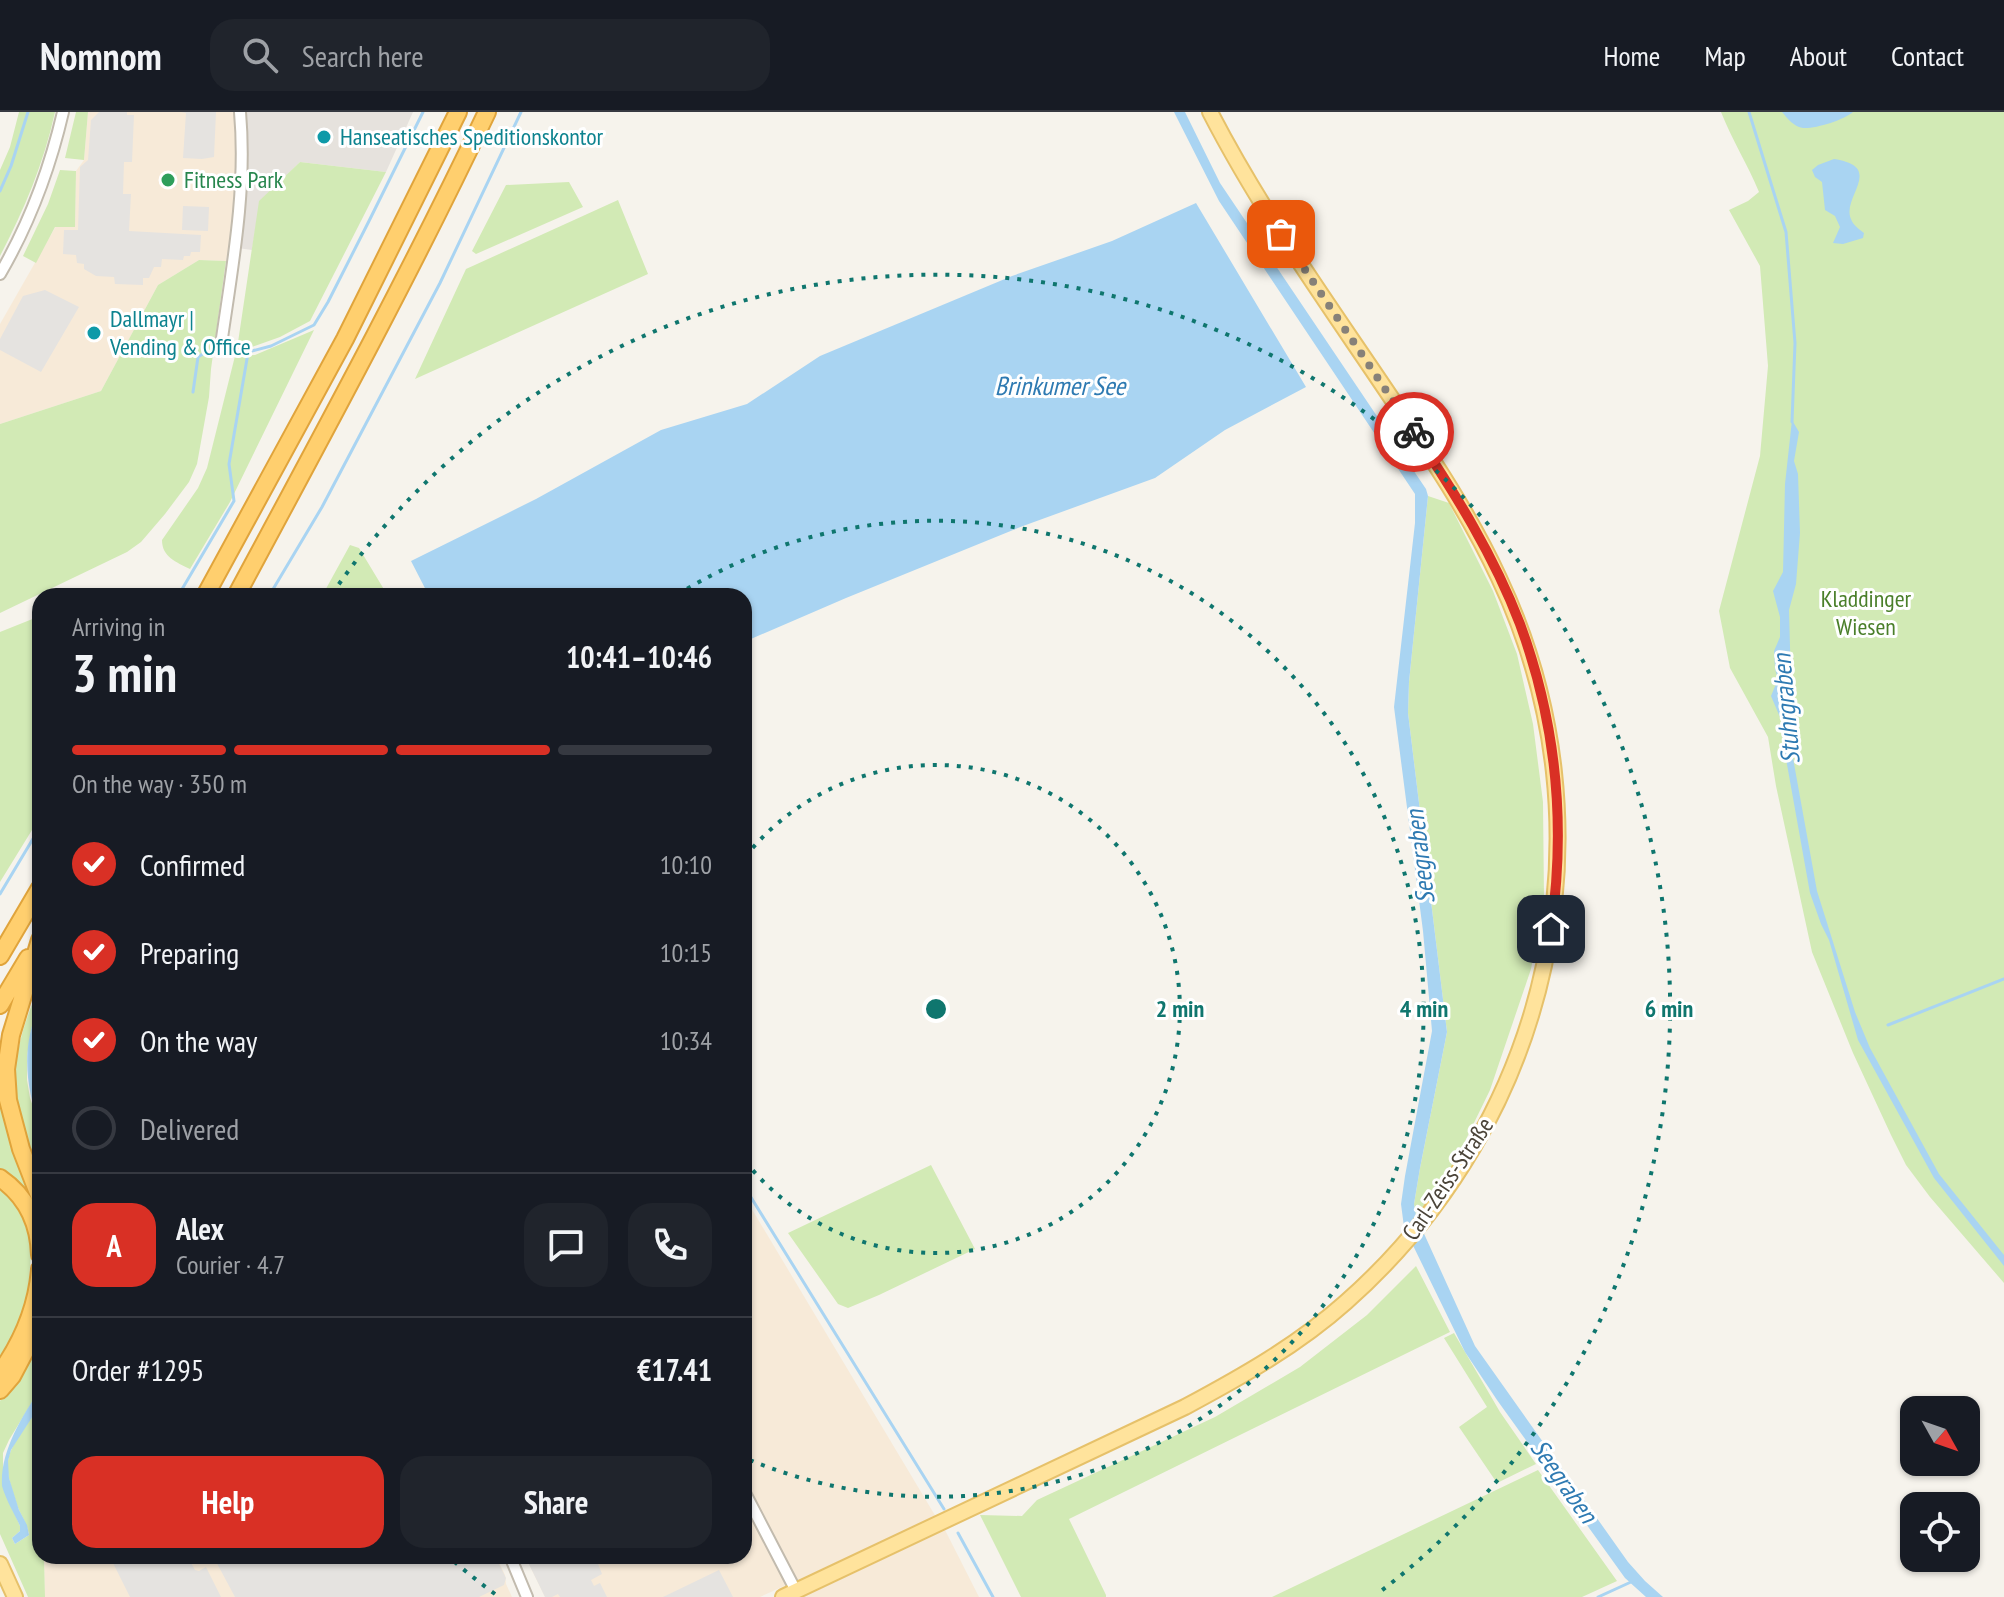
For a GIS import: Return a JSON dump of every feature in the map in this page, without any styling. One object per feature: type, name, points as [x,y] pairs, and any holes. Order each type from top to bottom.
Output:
[{"type":"highway","points":[[209,588],[345,339],[458,112]]},
{"type":"highway","points":[[240,588],[368,351],[487,112]]},
{"type":"highway","points":[[0,956],[32,902]]},
{"type":"highway","points":[[0,1005],[32,952]]},
{"type":"highway","points":[[32,965],[11,1035],[6,1069],[8,1100],[32,1177]]},
{"type":"highway","points":[[0,1178],[26,1203],[32,1218]]},
{"type":"highway","points":[[0,1373],[14,1352],[32,1312]]},
{"type":"highway","points":[[0,1390],[12,1376],[32,1338]]},
{"type":"main road","name":"Carl-Zeiss-Straße","points":[[790,1594],[1157,1421],[1240,1378],[1322,1323],[1405,1243],[1471,1154],[1517,1060],[1540,988],[1557,882],[1559,823],[1546,714],[1520,624],[1489,556],[1436,464],[1270,216],[1210,112]]},
{"type":"main road","points":[[0,1564],[15,1597]]},
{"type":"street","points":[[0,274],[49,165],[63,112]]},
{"type":"street","points":[[221,345],[240,204],[243,143],[240,112]]},
{"type":"street","points":[[752,1509],[790,1594]]},
{"type":"street","points":[[513,1564],[527,1597]]},
{"type":"shaded area","points":[[88,112],[237,112],[237,202],[226,261],[199,260],[158,285],[101,391],[0,424],[0,324],[56,226],[75,226],[76,171],[84,160]]},
{"type":"shaded area","points":[[99,112],[134,115],[132,162],[124,162],[123,194],[131,194],[129,231],[201,235],[200,252],[191,252],[183,260],[162,259],[161,267],[154,267],[149,278],[143,278],[143,285],[115,284],[114,277],[96,276],[84,269],[84,264],[77,263],[76,255],[63,254],[64,230],[78,230],[80,167],[88,160],[91,120]]},
{"type":"shaded area","points":[[181,112],[216,112],[214,157],[183,158],[186,113]]},
{"type":"shaded area","points":[[237,112],[413,112],[386,172],[300,162],[260,201],[252,250],[230,247],[237,203]]},
{"type":"shaded area","points":[[183,206],[209,207],[208,231],[182,230]]},
{"type":"shaded area","points":[[45,290],[79,307],[41,372],[0,350],[0,339],[23,296]]},
{"type":"shaded area","points":[[752,1209],[936,1517],[760,1597],[545,1597],[529,1564],[752,1564]]},
{"type":"shaded area","points":[[945,1530],[979,1597],[803,1597]]},
{"type":"shaded area","points":[[44,1564],[500,1564],[512,1597],[45,1597]]},
{"type":"shaded area","points":[[114,1564],[192,1564],[199,1571],[206,1567],[221,1597],[130,1597]]},
{"type":"shaded area","points":[[217,1564],[499,1564],[506,1578],[504,1585],[479,1597],[235,1597]]},
{"type":"shaded area","points":[[529,1564],[598,1564],[602,1574],[591,1580],[594,1586],[600,1583],[607,1597],[560,1597],[558,1594],[545,1597]]},
{"type":"shaded area","points":[[719,1570],[733,1597],[663,1597]]},
{"type":"green space","points":[[19,112],[55,112],[32,186],[0,256],[0,170]]},
{"type":"green space","points":[[76,112],[88,112],[84,160],[65,158]]},
{"type":"green space","name":"Kladdinger Wiesen","points":[[1721,112],[2004,112],[2004,1283],[1906,1165],[1853,1053],[1812,952],[1768,737],[1730,668],[1719,611],[1760,456],[1768,366],[1760,266],[1729,210],[1759,192]]},
{"type":"green space","points":[[300,162],[386,172],[310,321],[280,337],[237,349],[259,201]]},
{"type":"green space","points":[[60,170],[76,171],[75,227],[55,227],[36,263],[23,256],[48,204]]},
{"type":"green space","points":[[569,182],[583,207],[476,254],[472,251],[506,185]]},
{"type":"green space","points":[[618,200],[648,274],[415,379],[466,269]]},
{"type":"green space","points":[[199,260],[226,261],[209,397],[197,464],[189,482],[141,542],[127,552],[52,588],[32,588],[32,598],[0,613],[0,424],[101,391],[158,285]]},
{"type":"green space","points":[[314,330],[230,502],[190,569],[175,561],[164,551],[162,540],[198,488],[207,468],[235,356],[255,355]]},
{"type":"green space","points":[[1428,496],[1449,503],[1493,591],[1517,654],[1533,724],[1543,802],[1544,898],[1531,969],[1490,1090],[1453,1166],[1416,1216],[1414,1204],[1420,1168],[1447,1032],[1408,713]]},
{"type":"green space","points":[[350,545],[359,548],[383,588],[326,588]]},
{"type":"green space","points":[[32,619],[32,830],[0,882],[0,632]]},
{"type":"green space","points":[[32,1005],[27,1080],[32,1104],[32,1154],[20,1123],[15,1076]]},
{"type":"green space","points":[[0,1100],[32,1197],[0,1168]]},
{"type":"green space","points":[[931,1165],[975,1249],[848,1308],[838,1304],[788,1233]]},
{"type":"green space","points":[[0,1189],[13,1196],[32,1239],[28,1296],[18,1325],[0,1358]]},
{"type":"green space","points":[[1416,1266],[1450,1332],[1069,1519],[1106,1597],[1021,1597],[980,1515],[1022,1516],[1037,1500],[1215,1417],[1300,1367],[1367,1315]]},
{"type":"green space","points":[[1454,1333],[1500,1412],[1536,1464],[1497,1483],[1459,1427],[1487,1407],[1444,1338]]},
{"type":"green space","points":[[31,1359],[32,1402],[3,1453],[3,1486],[20,1526],[20,1531],[12,1538],[15,1544],[29,1535],[10,1483],[8,1461],[32,1417],[32,1564],[44,1564],[45,1597],[28,1597],[0,1534],[0,1401]]},
{"type":"green space","points":[[1538,1470],[1617,1581],[1582,1597],[1272,1597]]},
{"type":"water","name":"Seegraben","points":[[1174,112],[1185,112],[1220,183],[1426,489],[1428,496],[1408,713],[1447,1032],[1420,1168],[1414,1204],[1416,1216],[1475,1346],[1628,1562],[1663,1597],[1646,1597],[1625,1578],[1497,1400],[1465,1352],[1404,1227],[1401,1204],[1405,1176],[1432,1031],[1423,931],[1394,707],[1415,523],[1415,494],[1219,201]]},
{"type":"water","points":[[1782,112],[1853,112],[1829,123],[1803,128]]},
{"type":"water","points":[[1834,159],[1849,163],[1860,176],[1850,210],[1853,223],[1864,233],[1863,238],[1843,244],[1833,243],[1840,227],[1835,216],[1825,210],[1822,182],[1812,170]]},
{"type":"water","name":"Brinkumer See","points":[[1196,203],[1306,387],[1225,430],[1155,478],[1023,526],[752,639],[752,588],[425,588],[411,561],[536,499],[661,430],[747,404],[820,356],[1012,276],[1112,241]]},
{"type":"water","points":[[1792,420],[1799,432],[1794,461],[1798,474],[1800,533],[1796,584],[1789,610],[1789,736],[1817,891],[1855,1012],[1870,1048],[1939,1174],[2004,1255],[2004,1266],[1934,1178],[1858,1040],[1829,940],[1810,893],[1782,722],[1771,696],[1778,679],[1774,651],[1780,637],[1780,617],[1773,591],[1783,572],[1785,484]]},
{"type":"water","points":[[32,1027],[32,1099],[27,1065]]},
{"type":"water","points":[[32,1402],[32,1417],[11,1450],[8,1461],[9,1478],[29,1535],[15,1544],[12,1538],[20,1531],[20,1526],[2,1486],[2,1473],[8,1447]]},
{"type":"waterway","points":[[0,191],[28,112]]},
{"type":"waterway","points":[[193,392],[198,357],[206,352],[248,352],[271,346],[314,325],[423,112]]},
{"type":"waterway","points":[[274,588],[322,507],[440,283],[521,112]]},
{"type":"waterway","name":"Stuhrgraben","points":[[1749,112],[1786,232],[1795,343],[1792,422]]},
{"type":"waterway","points":[[183,588],[234,501],[229,464],[248,353]]},
{"type":"waterway","points":[[0,894],[32,840]]},
{"type":"waterway","points":[[1888,1025],[2004,979]]},
{"type":"waterway","points":[[752,1199],[944,1509]]},
{"type":"waterway","points":[[958,1533],[993,1597]]},
{"type":"waterway","points":[[1598,1597],[1631,1582]]},
{"type":"way so far","points":[[1281,234],[1414,432]]},
{"type":"place","name":"Hanseatisches Speditionskontor","points":[[324,137]]},
{"type":"place","name":"Fitness Park","points":[[168,180]]},
{"type":"place","name":"Dallmayr | Vending & Office","points":[[94,333]]},
{"type":"route","points":[[1414,432],[1463,509],[1501,580],[1520,624],[1541,692],[1554,765],[1559,823],[1557,882],[1551,929]]}]
